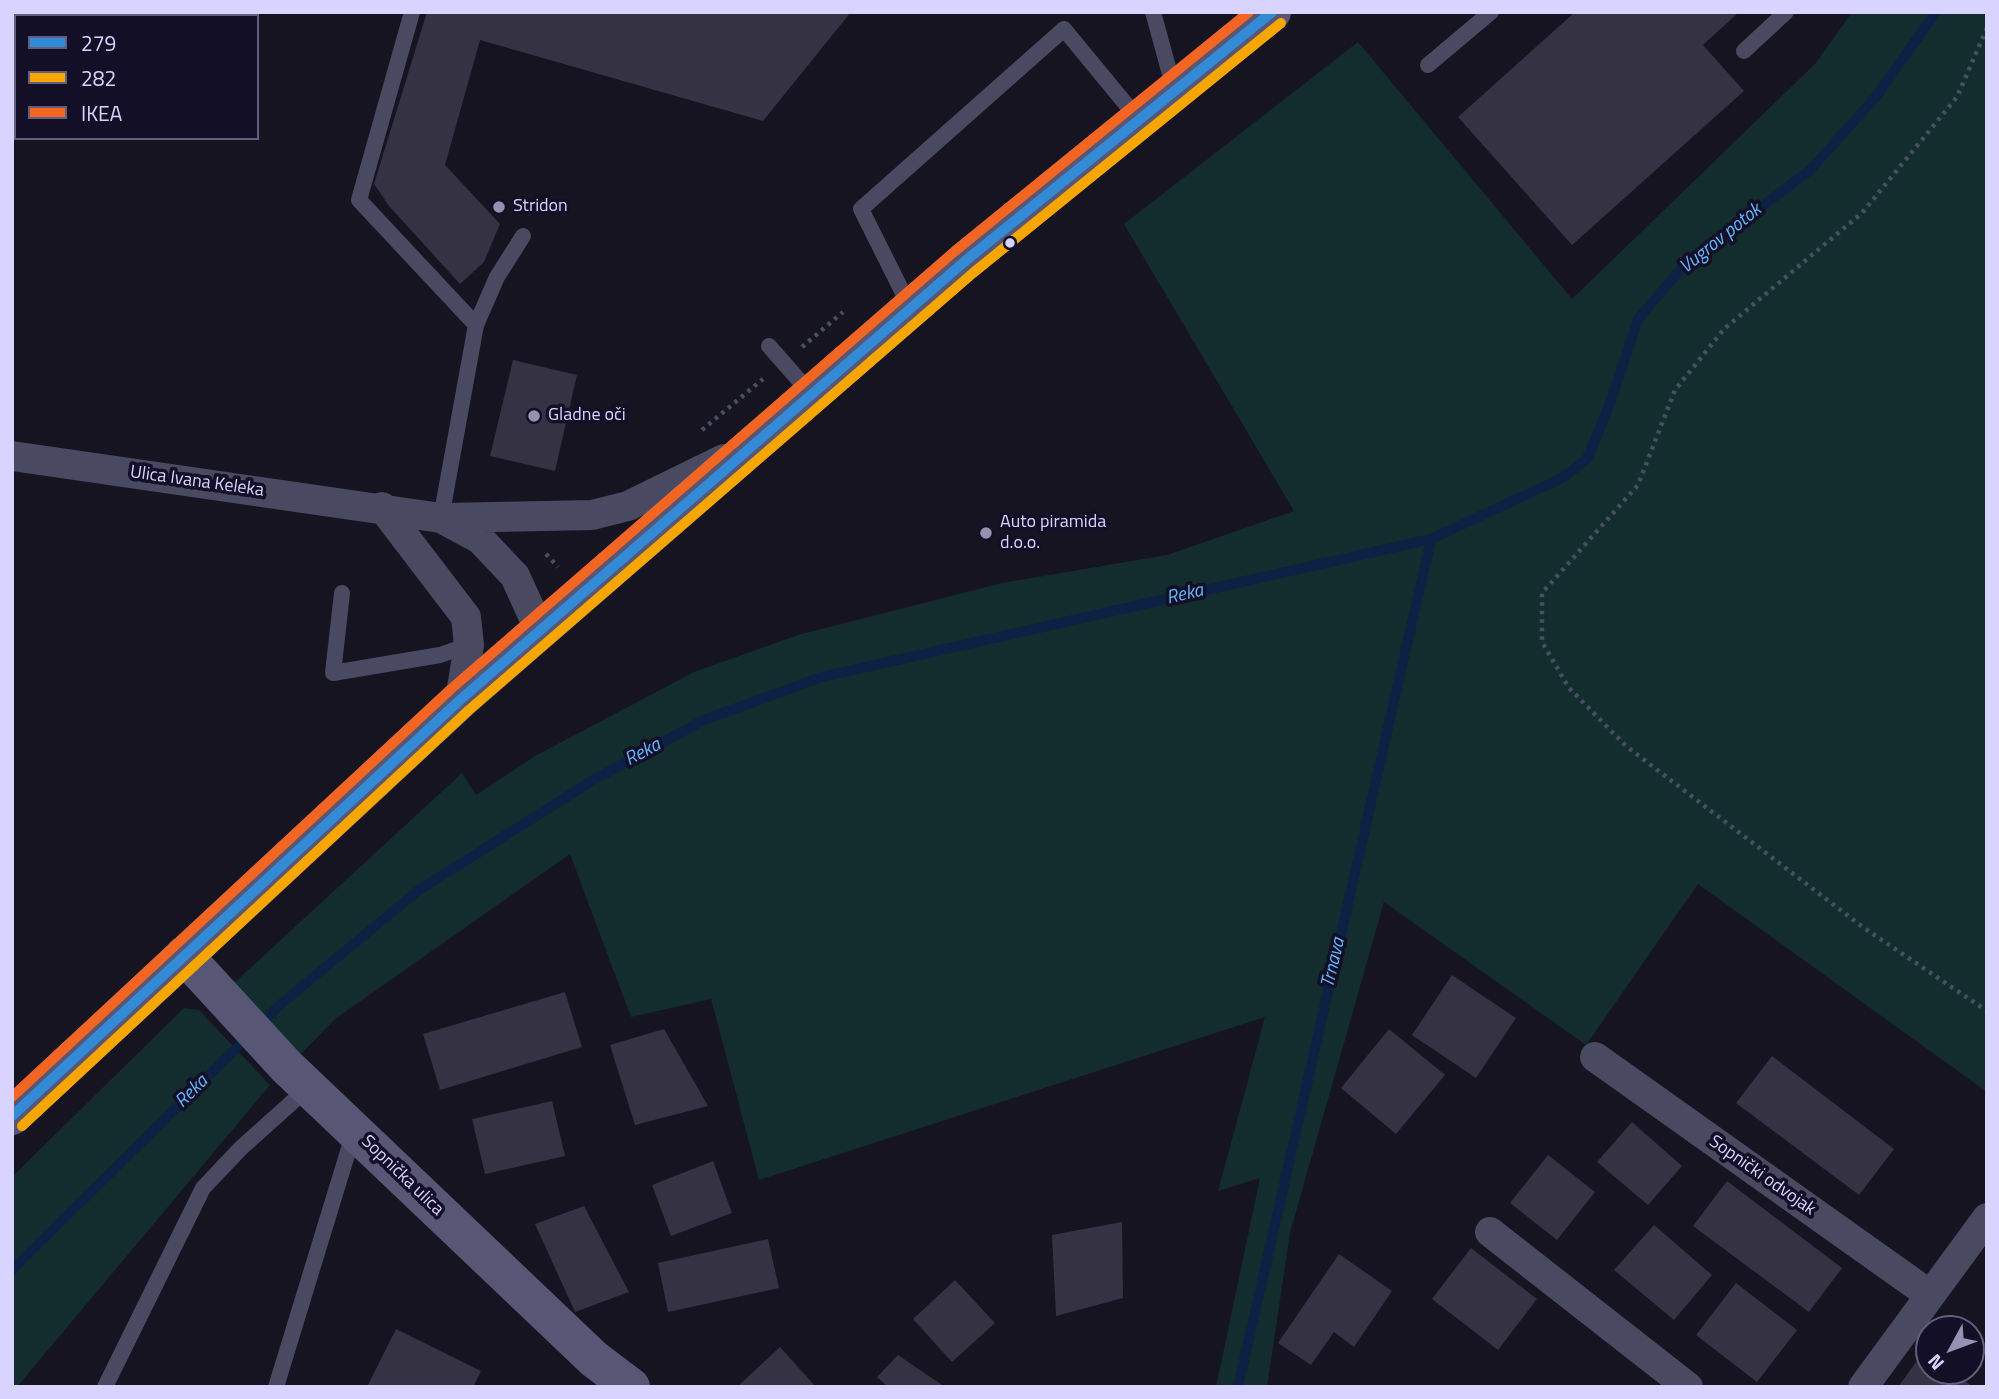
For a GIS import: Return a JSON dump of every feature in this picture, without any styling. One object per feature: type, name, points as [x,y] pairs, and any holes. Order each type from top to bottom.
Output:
[{"type":"main road","points":[[12,1116],[460,700],[911,309],[1272,12]]},
{"type":"main road","name":"Sopnička ulica","points":[[184,955],[222,1000],[298,1077],[594,1359],[631,1387]]},
{"type":"street","name":"Ulica Ivana Keleka","points":[[12,456],[382,507],[441,518],[592,516],[628,506],[755,444]]},
{"type":"street","points":[[382,507],[466,617],[469,645],[460,700]]},
{"type":"street","name":"Ulica Ivana Keleka","points":[[441,518],[480,540],[515,576],[540,631]]},
{"type":"street","name":"Sopnički odvojak","points":[[1595,1058],[1930,1294]]},
{"type":"street","points":[[1863,1387],[1987,1218]]},
{"type":"street","points":[[1490,1232],[1688,1387]]},
{"type":"lane","points":[[412,12],[359,200],[476,326]]},
{"type":"lane","points":[[1153,12],[1175,91]]},
{"type":"lane","points":[[1428,65],[1491,12]]},
{"type":"lane","points":[[1744,51],[1786,12]]},
{"type":"lane","points":[[911,309],[861,209],[1064,29],[1139,120]]},
{"type":"lane","points":[[441,518],[476,326],[498,277],[523,236]]},
{"type":"lane","points":[[769,346],[811,395]]},
{"type":"lane","points":[[342,593],[333,674],[440,655],[469,645]]},
{"type":"lane","points":[[105,1387],[203,1188],[241,1148],[298,1077]]},
{"type":"lane","points":[[276,1387],[355,1131]]},
{"type":"path","points":[[1987,28],[1957,97],[1862,213],[1724,330],[1675,390],[1638,485],[1542,593],[1542,642],[1569,688],[1626,746],[1864,928],[1987,1011]]},
{"type":"green space","points":[[1852,12],[1987,12],[1987,1092],[1698,884],[1586,1045],[1384,902],[1290,1233],[1267,1387],[1216,1387],[1260,1178],[1218,1191],[1265,1017],[759,1180],[711,999],[631,1017],[570,854],[335,1019],[300,1055],[234,983],[462,773],[476,795],[535,756],[694,672],[798,635],[1002,583],[1167,555],[1294,511],[1124,224],[1358,42],[1572,299],[1816,63]]},
{"type":"green space","points":[[184,1008],[199,1010],[270,1085],[17,1387],[12,1387],[12,1177]]},
{"type":"building","points":[[427,12],[851,12],[763,121],[480,40],[445,165],[500,224],[484,262],[460,284],[389,206],[374,184]]},
{"type":"building","points":[[1575,12],[1739,12],[1703,45],[1744,91],[1572,245],[1458,117]]},
{"type":"building","name":"Gladne oči","points":[[513,360],[577,375],[555,471],[490,456]]},
{"type":"building","points":[[1452,975],[1516,1018],[1476,1078],[1412,1035]]},
{"type":"building","points":[[565,992],[582,1047],[440,1090],[423,1034]]},
{"type":"building","points":[[664,1029],[708,1106],[635,1125],[610,1045]]},
{"type":"building","points":[[1389,1029],[1445,1075],[1396,1134],[1341,1088]]},
{"type":"building","points":[[1772,1056],[1894,1149],[1859,1195],[1736,1103]]},
{"type":"building","points":[[552,1101],[565,1156],[485,1174],[472,1119]]},
{"type":"building","points":[[1632,1122],[1682,1166],[1648,1205],[1597,1162]]},
{"type":"building","points":[[1548,1155],[1595,1192],[1557,1240],[1510,1203]]},
{"type":"building","points":[[713,1161],[732,1213],[671,1236],[652,1185]]},
{"type":"building","points":[[1727,1181],[1842,1268],[1809,1312],[1693,1226]]},
{"type":"building","points":[[584,1206],[629,1292],[575,1312],[535,1224]]},
{"type":"building","points":[[1122,1222],[1123,1298],[1056,1316],[1052,1235]]},
{"type":"building","points":[[1654,1225],[1712,1275],[1674,1320],[1614,1270]]},
{"type":"building","points":[[768,1239],[779,1288],[668,1312],[658,1263]]},
{"type":"building","points":[[1471,1248],[1537,1299],[1498,1350],[1432,1299]]},
{"type":"building","points":[[1339,1254],[1392,1291],[1354,1347],[1334,1332],[1311,1365],[1278,1343]]},
{"type":"building","points":[[955,1280],[995,1323],[952,1362],[913,1319]]},
{"type":"building","points":[[1736,1283],[1797,1330],[1757,1382],[1696,1335]]},
{"type":"building","points":[[396,1329],[481,1371],[473,1387],[367,1387]]},
{"type":"building","points":[[780,1347],[816,1387],[737,1387]]},
{"type":"building","points":[[898,1355],[945,1387],[888,1387],[877,1377]]},
{"type":"building","points":[[1915,1363],[1915,1385],[1973,1387],[1898,1387]]},
{"type":"waterway","name":"Reka","points":[[12,1270],[282,1003],[419,890],[595,779],[704,720],[822,677],[1431,539],[1562,478],[1587,459],[1611,401],[1638,319],[1686,263],[1809,171],[1875,98],[1936,12]]},
{"type":"waterway","name":"Trnava","points":[[1238,1387],[1431,539]]},
{"type":"transit line","name":"IKEA","points":[[12,1097],[451,689],[955,251],[1249,12]]},
{"type":"transit line","name":"279","points":[[12,1116],[460,700],[964,262],[1272,12]]},
{"type":"transit line","name":"282","points":[[22,1126],[469,710],[973,273],[1281,23]]},
{"type":"place","name":"Stridon","points":[[499,207]]},
{"type":"place","name":"Gladne oči","points":[[534,416]]},
{"type":"place","name":"Auto piramida d.o.o.","points":[[986,533]]},
{"type":"water label","name":"Vugrov potok","points":[[1721,239]]}]
